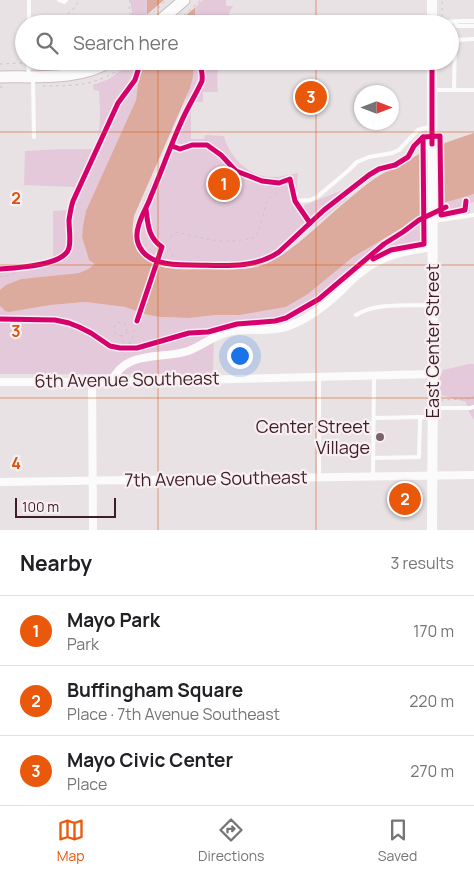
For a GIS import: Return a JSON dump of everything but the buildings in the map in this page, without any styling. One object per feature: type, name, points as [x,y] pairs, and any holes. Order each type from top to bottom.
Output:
[{"type":"main road","points":[[166,15],[184,0]]},
{"type":"main road","points":[[0,77],[62,76],[93,70]]},
{"type":"street","points":[[432,0],[434,15]]},
{"type":"street","name":"East Center Street","points":[[432,70],[432,530]]},
{"type":"street","points":[[111,382],[118,370],[126,364],[146,356],[188,351],[228,332],[274,330],[300,321],[332,300],[359,273],[375,262],[402,252],[432,247]]},
{"type":"street","name":"6th Avenue Southeast","points":[[0,382],[111,382],[433,374]]},
{"type":"street","points":[[92,382],[93,530]]},
{"type":"street","name":"7th Avenue Southeast","points":[[0,482],[474,476]]},
{"type":"lane","points":[[29,15],[30,0]]},
{"type":"lane","points":[[59,0],[64,2],[66,0]]},
{"type":"lane","points":[[459,22],[474,21]]},
{"type":"lane","points":[[459,26],[474,26]]},
{"type":"lane","points":[[459,40],[474,39]]},
{"type":"lane","points":[[30,70],[34,137]]},
{"type":"lane","points":[[454,70],[454,90]]},
{"type":"lane","points":[[432,90],[474,90]]},
{"type":"lane","points":[[295,202],[310,200],[316,197],[357,162],[369,157],[399,150],[418,130],[432,126]]},
{"type":"lane","points":[[432,221],[474,215]]},
{"type":"lane","points":[[356,314],[374,307],[433,305]]},
{"type":"lane","points":[[374,375],[374,476]]},
{"type":"lane","points":[[319,376],[319,477]]},
{"type":"lane","points":[[374,418],[420,417],[433,413],[474,407]]},
{"type":"lane","points":[[373,458],[419,457],[420,417]]},
{"type":"path","points":[[66,15],[76,7],[79,0]]},
{"type":"path","points":[[130,0],[129,12],[132,15]]},
{"type":"path","points":[[150,15],[167,0]]},
{"type":"path","points":[[198,8],[199,0]]},
{"type":"path","points":[[183,15],[199,0]]},
{"type":"path","points":[[437,15],[442,0]]},
{"type":"path","points":[[0,64],[15,63]]},
{"type":"path","points":[[270,187],[295,202]]},
{"type":"path","points":[[159,257],[163,245],[168,238],[177,232],[215,242],[241,241],[256,237],[266,202],[278,192]]},
{"type":"path","points":[[157,243],[172,251],[176,264],[167,263]]},
{"type":"path","points":[[8,268],[33,266]]},
{"type":"path","points":[[0,277],[17,273],[33,266]]},
{"type":"path","points":[[130,345],[140,312]]},
{"type":"path","points":[[119,322],[126,324],[127,328],[126,333],[122,336],[117,335],[114,331],[116,323],[119,322]]},
{"type":"path","points":[[126,333],[132,337]]},
{"type":"path","points":[[122,336],[122,342],[137,348]]},
{"type":"path","points":[[120,348],[130,345]]},
{"type":"path","points":[[441,400],[469,399],[474,396]]},
{"type":"shaded area","points":[[130,0],[147,0],[147,14],[130,15],[132,13]]},
{"type":"shaded area","points":[[147,0],[195,0],[195,15],[147,15]]},
{"type":"shaded area","points":[[203,0],[226,0],[226,6],[233,6],[229,15],[195,15],[195,6]]},
{"type":"shaded area","points":[[122,70],[142,70],[136,100],[86,212],[82,237],[89,260],[96,263],[79,273],[21,279],[0,290],[0,267],[45,266],[53,258],[53,211],[69,210],[74,187],[24,185],[25,151],[94,149],[97,142],[100,113],[99,91],[94,90],[93,85],[109,79]]},
{"type":"shaded area","points":[[142,70],[193,70],[190,88],[134,216],[133,233],[138,249],[152,263],[161,266],[180,269],[233,269],[263,265],[292,248],[358,191],[380,175],[427,150],[474,133],[474,194],[447,202],[416,218],[353,257],[308,294],[286,307],[240,315],[189,318],[160,317],[125,307],[85,302],[5,311],[0,306],[0,290],[6,285],[21,279],[79,273],[95,264],[89,260],[82,237],[86,211],[136,100]]},
{"type":"shaded area","points":[[193,70],[218,70],[218,92],[203,92],[203,102],[191,102],[191,139],[204,139],[205,135],[224,136],[229,149],[238,161],[256,174],[272,177],[298,173],[296,198],[297,202],[302,206],[343,190],[348,198],[277,256],[268,260],[251,265],[231,267],[170,267],[152,263],[146,258],[136,241],[135,222],[187,100]]},
{"type":"shaded area","points":[[474,194],[474,202],[470,203],[470,213],[442,217],[442,205]]},
{"type":"shaded area","points":[[422,215],[422,246],[396,250],[374,260],[312,306],[286,321],[274,325],[228,329],[214,333],[213,374],[0,374],[0,306],[5,311],[85,302],[125,307],[160,317],[189,318],[240,315],[286,307],[308,294],[353,257]]},
{"type":"shaded area","points":[[474,364],[474,420],[466,402],[441,395],[439,388],[443,370]]},
{"type":"pier","points":[[164,0],[198,0],[198,5],[186,15],[146,15]]},
{"type":"cycle path","points":[[0,269],[38,265],[58,259],[65,254],[70,245],[69,220],[73,201],[118,103],[135,80],[138,70]]},
{"type":"cycle path","points":[[202,70],[202,81],[185,113],[138,229],[137,236],[141,250],[153,259],[175,265],[224,266],[247,264],[269,258],[279,252],[324,210],[369,175],[379,169],[395,165],[408,157],[414,146],[423,137],[440,136],[441,215],[465,210],[466,201]]},
{"type":"cycle path","points":[[432,70],[432,144]]},
{"type":"cycle path","points":[[373,259],[391,250],[424,244],[423,137]]},
{"type":"cycle path","points":[[172,146],[180,149],[192,145],[207,145],[221,155],[236,171],[262,181],[279,183],[290,179],[295,201],[310,223]]},
{"type":"cycle path","points":[[0,319],[55,320],[69,323],[91,333],[110,346],[120,348],[137,348],[189,333],[208,332],[237,324],[275,321],[286,318],[319,299],[384,244],[419,220],[446,207]]},
{"type":"cycle path","points":[[137,321],[162,247],[151,235],[146,209]]},
{"type":"place","name":"Mayo Civic Center","points":[[311,97]]},
{"type":"place","name":"Mayo Park","points":[[224,184]]},
{"type":"place","name":"Center Street Village","points":[[380,437]]},
{"type":"place","name":"Buffingham Square","points":[[405,499]]}]
